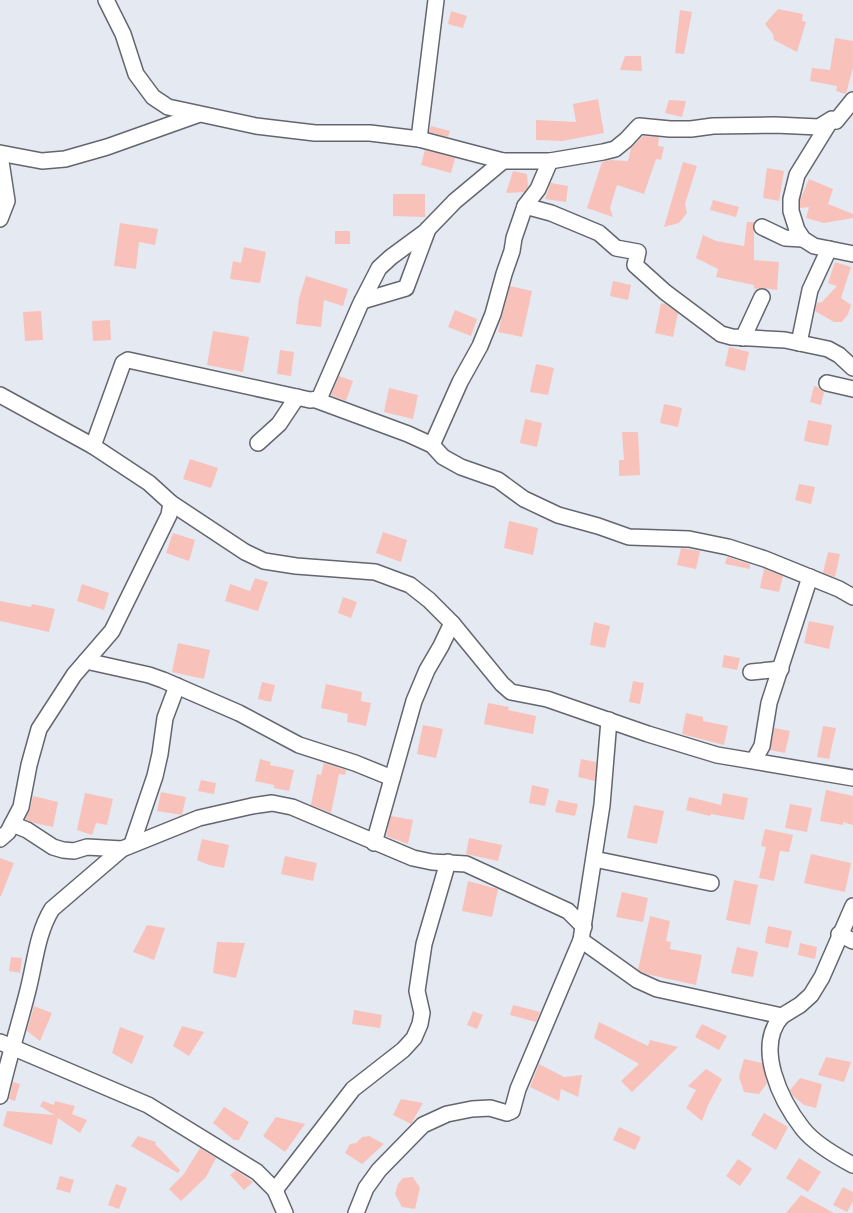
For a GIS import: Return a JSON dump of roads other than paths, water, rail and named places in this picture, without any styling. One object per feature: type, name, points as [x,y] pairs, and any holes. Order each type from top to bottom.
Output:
[{"type":"street","points":[[106,0],[123,34],[136,74],[160,103],[168,107],[256,126],[315,133],[370,133],[419,139],[504,161],[550,161],[601,153],[615,149],[639,126],[670,129],[766,125],[819,127],[832,119],[836,121],[853,100]]},
{"type":"street","points":[[419,139],[436,0]]},
{"type":"street","points":[[0,219],[7,201],[0,154],[42,161],[65,159],[107,147],[198,114]]},
{"type":"street","points":[[832,119],[797,175],[791,199],[792,211],[797,230],[803,239],[814,246],[853,254]]},
{"type":"street","points":[[316,400],[319,400],[362,301],[379,268],[428,229],[455,201],[504,161]]},
{"type":"street","points":[[432,445],[460,382],[476,355],[493,314],[525,206],[538,189],[550,161]]},
{"type":"street","points":[[525,206],[551,213],[599,233],[616,248],[638,252],[635,265],[717,332],[732,337],[785,340],[828,349],[839,355],[853,368]]},
{"type":"street","points":[[762,227],[785,238],[803,239]]},
{"type":"street","points":[[362,301],[406,288],[428,229]]},
{"type":"street","points":[[799,343],[810,290],[828,249]]},
{"type":"street","points":[[743,338],[762,297]]},
{"type":"street","points":[[92,446],[123,363],[128,360],[316,400],[408,434],[432,445],[443,457],[461,467],[498,480],[524,499],[558,515],[629,537],[689,539],[728,547],[765,558],[839,588],[853,597]]},
{"type":"street","points":[[827,383],[853,389]]},
{"type":"street","points":[[0,395],[92,446],[149,483],[170,503],[245,552],[264,561],[296,566],[375,572],[410,585],[429,600],[452,623],[506,689],[511,692],[547,699],[648,734],[717,755],[853,778]]},
{"type":"street","points":[[258,443],[279,424],[297,397]]},
{"type":"street","points":[[0,839],[8,832],[8,820],[21,807],[29,765],[39,729],[74,675],[112,631],[169,515],[170,503]]},
{"type":"street","points":[[754,760],[762,746],[769,703],[810,577]]},
{"type":"street","points":[[374,843],[414,701],[426,670],[441,646],[452,623]]},
{"type":"street","points":[[86,661],[149,675],[239,713],[299,745],[355,763],[392,778]]},
{"type":"street","points":[[751,672],[781,669]]},
{"type":"street","points":[[127,846],[155,776],[165,718],[177,686]]},
{"type":"street","points":[[356,1213],[366,1188],[379,1170],[423,1125],[447,1114],[472,1108],[490,1108],[507,1113],[512,1111],[518,1089],[582,934],[602,805],[609,720]]},
{"type":"street","points":[[0,1096],[6,1044],[29,990],[45,920],[52,909],[127,846],[199,818],[272,803],[292,807],[413,858],[432,862],[466,864],[568,910],[582,934],[637,980],[657,990],[782,1016]]},
{"type":"street","points":[[8,820],[53,847],[63,850],[74,851],[87,847],[127,846]]},
{"type":"street","points":[[594,860],[711,883]]},
{"type":"street","points":[[275,1190],[353,1089],[403,1050],[414,1038],[422,1013],[417,991],[424,944],[448,862]]},
{"type":"street","points":[[853,906],[841,935],[846,938],[811,996],[782,1016],[773,1029],[769,1047],[771,1062],[783,1095],[804,1129],[820,1144],[853,1165]]},
{"type":"street","points":[[6,1044],[148,1105],[257,1172],[275,1190],[285,1213]]}]
